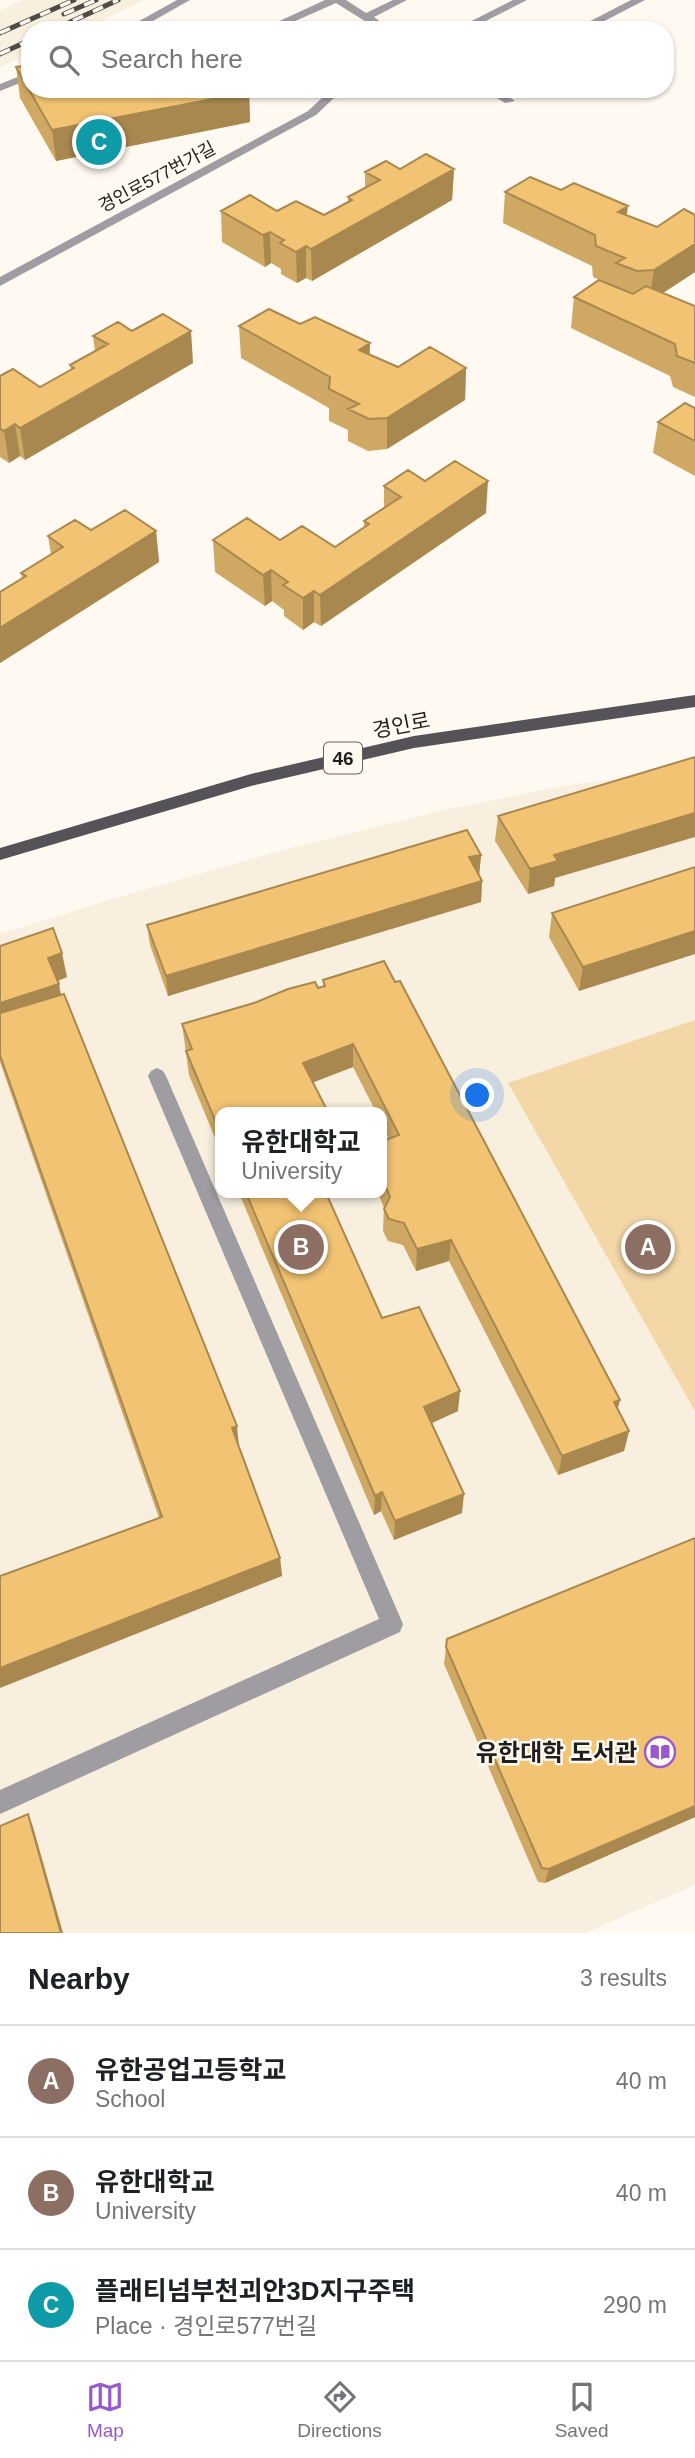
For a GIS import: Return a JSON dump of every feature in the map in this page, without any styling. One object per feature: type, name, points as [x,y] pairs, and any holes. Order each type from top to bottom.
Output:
[{"type":"main road","name":"경인로","points":[[0,854],[251,780],[414,742],[695,701]]},
{"type":"street","points":[[145,21],[185,0]]},
{"type":"street","points":[[286,21],[336,0],[372,21]]},
{"type":"street","points":[[366,17],[402,0]]},
{"type":"street","points":[[478,21],[522,0]]},
{"type":"street","points":[[597,21],[640,0]]},
{"type":"street","points":[[0,88],[21,79]]},
{"type":"street","name":"경인로577번가길","points":[[0,282],[312,113],[328,98]]},
{"type":"street","points":[[504,98],[509,101]]},
{"type":"street","points":[[0,1802],[392,1624],[157,1076]]},
{"type":"shaded area","points":[[23,0],[144,0],[100,21],[21,21],[21,57],[0,67],[0,10]]},
{"type":"shaded area","points":[[695,768],[695,1885],[585,1933],[0,1933],[0,934],[290,848],[444,810],[563,786]]},
{"type":"shaded area","points":[[695,1020],[695,1411],[508,1083]]},
{"type":"building","points":[[34,98],[218,98],[52,130]]},
{"type":"building","points":[[426,154],[454,169],[311,249],[306,246],[296,252],[280,243],[284,240],[270,232],[263,235],[221,211],[250,195],[277,211],[296,201],[324,215],[352,200],[348,197],[380,180],[365,172],[386,161],[400,169]]},
{"type":"building","points":[[530,177],[561,190],[574,183],[628,206],[618,212],[657,227],[684,209],[695,215],[695,244],[654,270],[637,271],[616,263],[625,258],[596,246],[595,235],[505,192]]},
{"type":"building","points":[[599,280],[633,294],[646,286],[695,306],[695,363],[677,356],[675,344],[574,297]]},
{"type":"building","points":[[269,309],[300,324],[315,317],[370,343],[359,350],[398,367],[430,347],[466,368],[387,418],[369,419],[348,409],[359,404],[329,389],[330,377],[239,326]]},
{"type":"building","points":[[163,314],[191,331],[20,428],[15,424],[4,431],[0,429],[0,376],[13,369],[40,387],[74,368],[70,365],[108,344],[93,336],[118,322],[132,331]]},
{"type":"building","points":[[685,403],[695,408],[695,441],[658,422]]},
{"type":"building","points":[[455,461],[488,481],[320,595],[314,591],[303,598],[283,585],[288,582],[271,570],[263,575],[213,540],[247,518],[280,540],[302,526],[335,547],[369,524],[364,521],[401,497],[384,486],[408,470],[425,481]]},
{"type":"building","points":[[125,510],[156,531],[0,628],[0,592],[26,576],[21,573],[63,547],[48,536],[75,520],[91,530]]},
{"type":"building","points":[[695,757],[695,813],[554,855],[558,861],[530,869],[498,816]]},
{"type":"building","points":[[467,830],[481,855],[469,857],[482,881],[166,976],[147,925]]},
{"type":"building","points":[[695,867],[695,931],[583,967],[552,913]]},
{"type":"building","points":[[53,928],[62,953],[48,958],[59,984],[0,1003],[0,946]]},
{"type":"building","points":[[384,961],[395,982],[400,981],[620,1400],[614,1402],[629,1431],[562,1456],[451,1240],[417,1249],[404,1223],[389,1219],[384,1209],[390,1197],[387,1190],[387,1139],[399,1135],[353,1044],[303,1063],[325,1107],[215,1107],[215,1120],[186,1051],[192,1049],[182,1024],[254,1003],[288,989],[315,982],[318,988],[325,986],[323,980]]},
{"type":"building","points":[[64,994],[237,1426],[232,1428],[280,1558],[0,1668],[0,1576],[162,1517],[0,1055],[0,1013]]},
{"type":"building","points":[[248,1198],[328,1198],[382,1318],[419,1307],[460,1391],[424,1407],[464,1494],[395,1521],[382,1492],[375,1496]]},
{"type":"building","points":[[695,1538],[695,1806],[549,1869],[542,1868],[446,1647],[447,1639]]},
{"type":"building","points":[[28,1814],[61,1933],[0,1933],[0,1826]]},
{"type":"railway","points":[[27,21],[74,0]]},
{"type":"railway","points":[[64,14],[96,0]]},
{"type":"railway","points":[[72,21],[118,0]]},
{"type":"railway","points":[[0,33],[21,24]]},
{"type":"railway","points":[[0,54],[21,44]]},
{"type":"place","name":"플래티넘부천괴안3D지구주택","points":[[99,142]]},
{"type":"place","name":"유한대학교","points":[[301,1247]]},
{"type":"place","name":"유한공업고등학교","points":[[648,1247]]},
{"type":"place","name":"유한대학 도서관","points":[[660,1752]]}]
